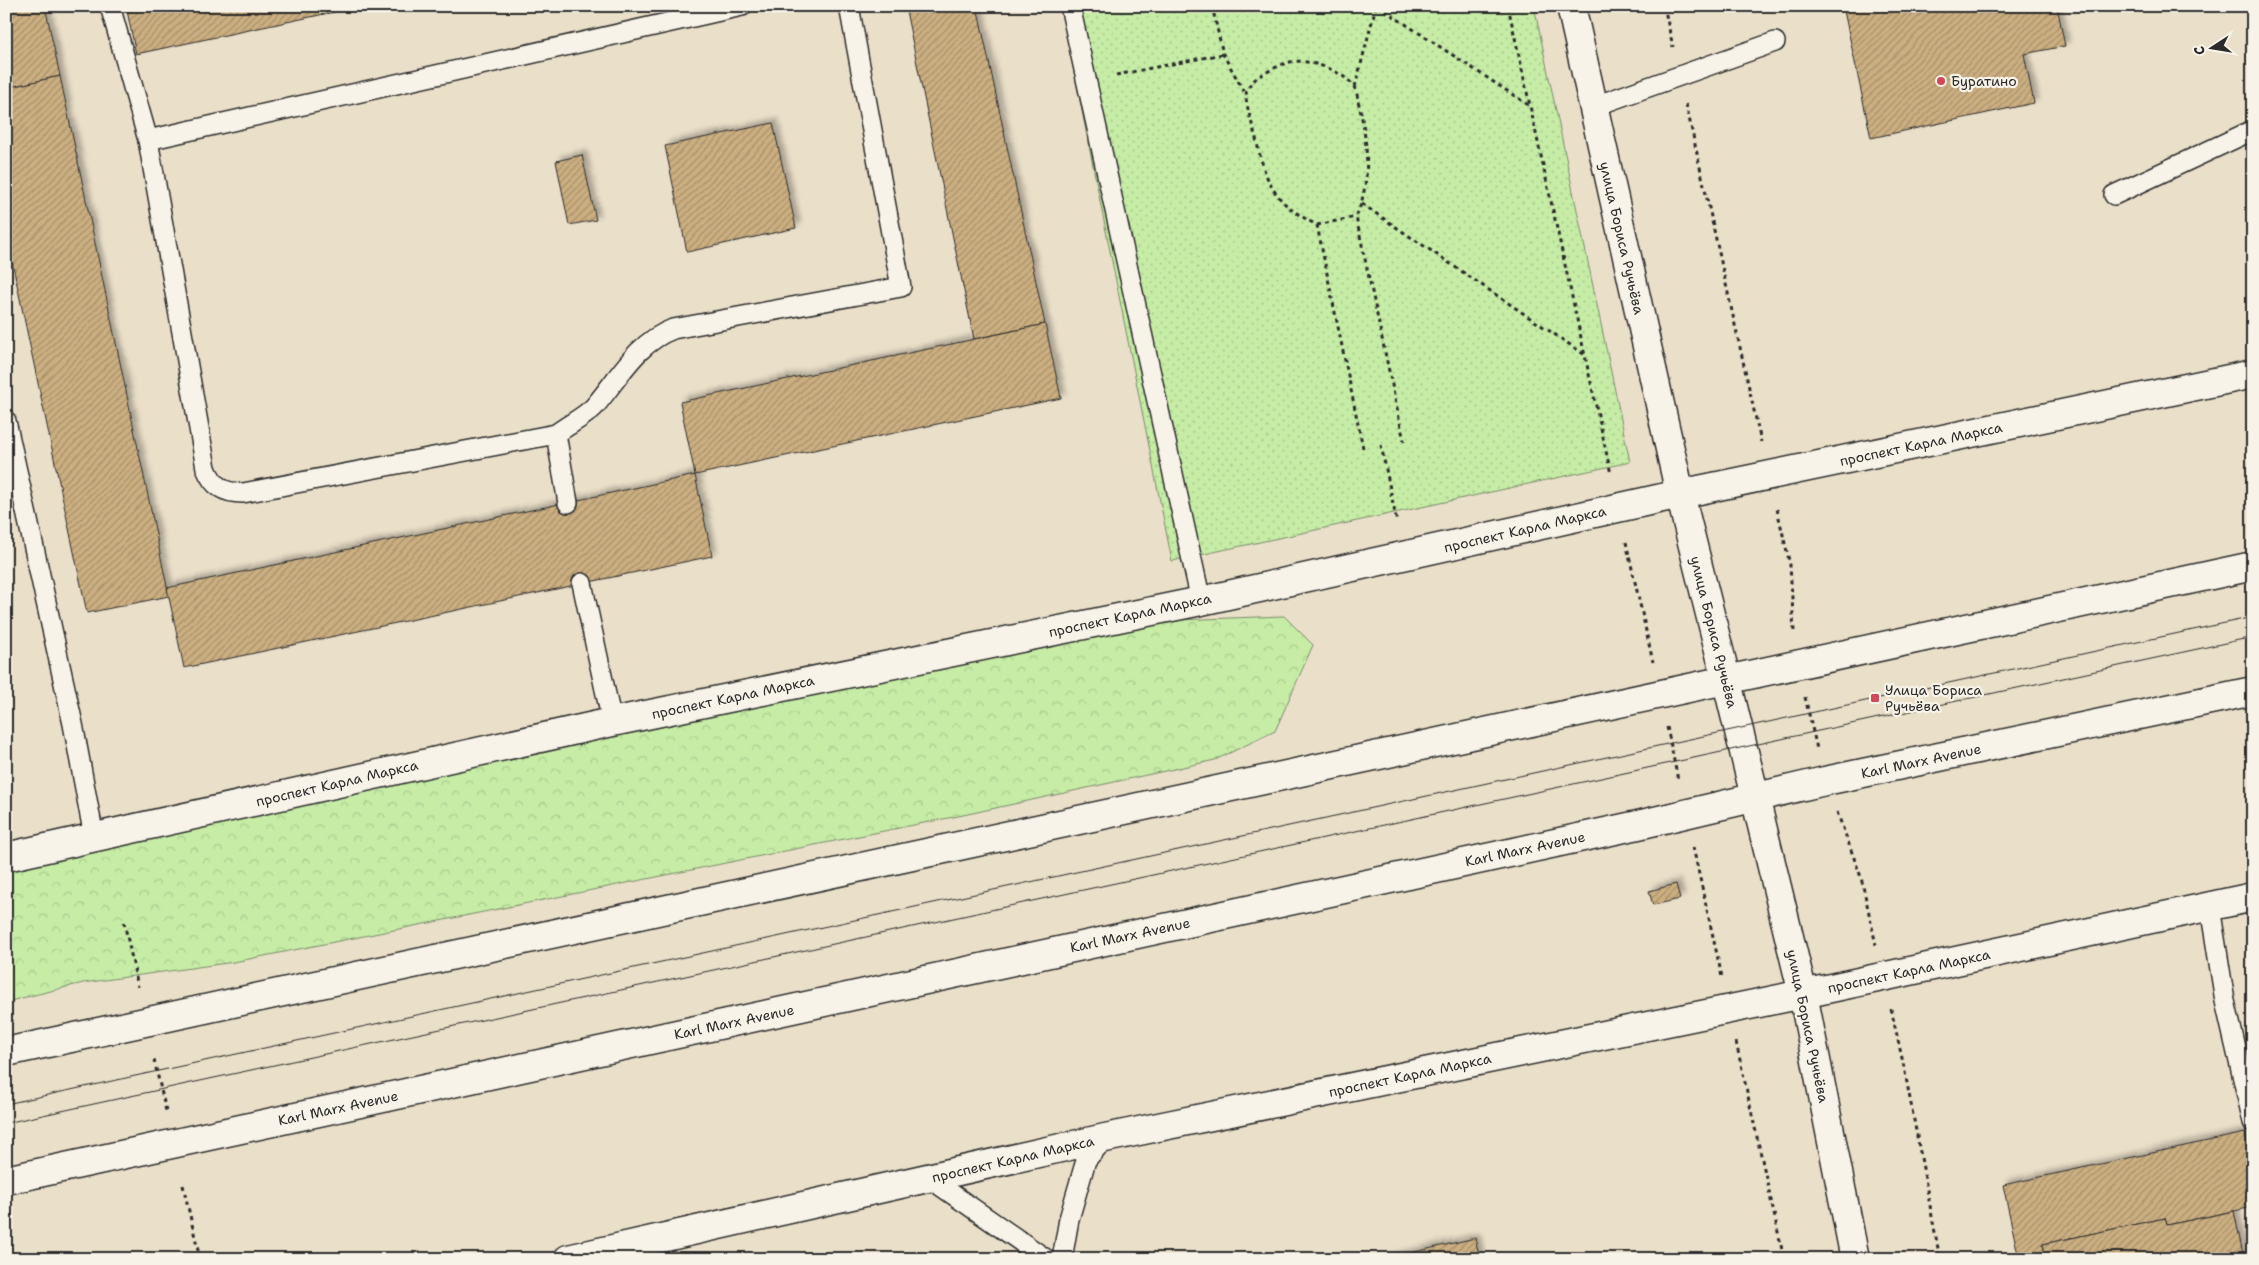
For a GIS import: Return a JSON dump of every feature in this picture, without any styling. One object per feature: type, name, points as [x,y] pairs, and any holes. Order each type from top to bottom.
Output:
[{"type":"street","name":"улица Бориса Ручьёва","points":[[1571,6],[1592,107],[1680,494],[1802,994],[1855,1259]]},
{"type":"street","name":"проспект Карла Маркса","points":[[6,857],[612,722],[1200,601],[1680,494],[2253,374]]},
{"type":"street","points":[[6,1052],[1417,748],[1660,692],[2253,566]]},
{"type":"street","name":"Karl Marx Avenue","points":[[6,1180],[1685,814],[1755,797],[2253,691]]},
{"type":"street","name":"проспект Карла Маркса","points":[[568,1259],[1105,1138],[1802,994],[2253,897]]},
{"type":"lane","points":[[110,6],[148,140],[206,468],[210,479],[218,488],[230,493],[242,493],[556,434],[592,408],[623,368],[647,343],[660,334],[682,328],[902,287],[849,6]]},
{"type":"lane","points":[[148,140],[742,6]]},
{"type":"lane","points":[[1070,6],[1200,601]]},
{"type":"lane","points":[[1592,107],[1775,42]]},
{"type":"lane","points":[[2114,195],[2253,130]]},
{"type":"lane","points":[[6,421],[72,724],[94,837]]},
{"type":"lane","points":[[556,434],[568,503]]},
{"type":"lane","points":[[582,583],[612,722]]},
{"type":"lane","points":[[2210,907],[2225,1001],[2253,1122]]},
{"type":"lane","points":[[1062,1259],[1069,1219],[1086,1160],[1105,1138]]},
{"type":"lane","points":[[929,1178],[1046,1259]]},
{"type":"path","points":[[1212,6],[1223,54],[1246,95],[1261,162],[1276,196],[1295,214],[1317,224],[1356,217]]},
{"type":"path","points":[[1404,440],[1356,217],[1362,204],[1366,181],[1366,136],[1354,87],[1377,6],[1530,107]]},
{"type":"path","points":[[1508,6],[1784,1259]]},
{"type":"path","points":[[1087,81],[1223,54]]},
{"type":"path","points":[[1246,95],[1255,78],[1291,62],[1317,63],[1341,75],[1354,87]]},
{"type":"path","points":[[1362,204],[1585,355]]},
{"type":"path","points":[[1317,224],[1363,448]]},
{"type":"path","points":[[1381,445],[1404,555]]},
{"type":"path","points":[[124,922],[138,987]]},
{"type":"path","points":[[154,1060],[168,1116]]},
{"type":"path","points":[[183,1185],[200,1259]]},
{"type":"green space","points":[[1061,6],[1534,6],[1630,462],[1172,561]]},
{"type":"green space","points":[[1284,616],[1313,645],[1275,731],[1215,760],[968,814],[444,920],[234,962],[83,983],[6,1002],[6,870],[375,786],[1178,620]]},
{"type":"building","points":[[6,6],[45,6],[60,76],[6,88]]},
{"type":"building","points":[[126,6],[362,6],[136,54]]},
{"type":"building","points":[[905,6],[977,6],[1045,324],[974,339]]},
{"type":"building","points":[[1843,6],[2057,6],[2065,46],[2024,54],[2034,103],[1871,138]]},
{"type":"building","points":[[60,76],[169,596],[87,613],[6,233],[6,88]]},
{"type":"building","points":[[773,123],[796,228],[687,252],[665,146]]},
{"type":"building","points":[[582,155],[596,220],[569,225],[556,161]]},
{"type":"building","points":[[1045,324],[1061,398],[695,475],[680,402]]},
{"type":"building","points":[[695,475],[712,556],[184,668],[167,588]]},
{"type":"building","points":[[1676,884],[1680,899],[1653,905],[1649,891]]},
{"type":"building","points":[[2245,1133],[2253,1168],[2253,1207],[2167,1225],[2165,1218],[2043,1244],[2046,1259],[2019,1259],[2003,1185]]},
{"type":"building","points":[[2234,1211],[2244,1259],[2046,1259],[2043,1244],[2165,1218],[2167,1225]]},
{"type":"building","points":[[1475,1238],[1480,1259],[1385,1259]]},
{"type":"tram line","points":[[6,1104],[2253,617]]},
{"type":"tram line","points":[[6,1123],[2253,637]]},
{"type":"place","name":"Буратино","points":[[1941,81]]},
{"type":"place","name":"Улица Бориса Ручьёва","points":[[1875,698]]}]
